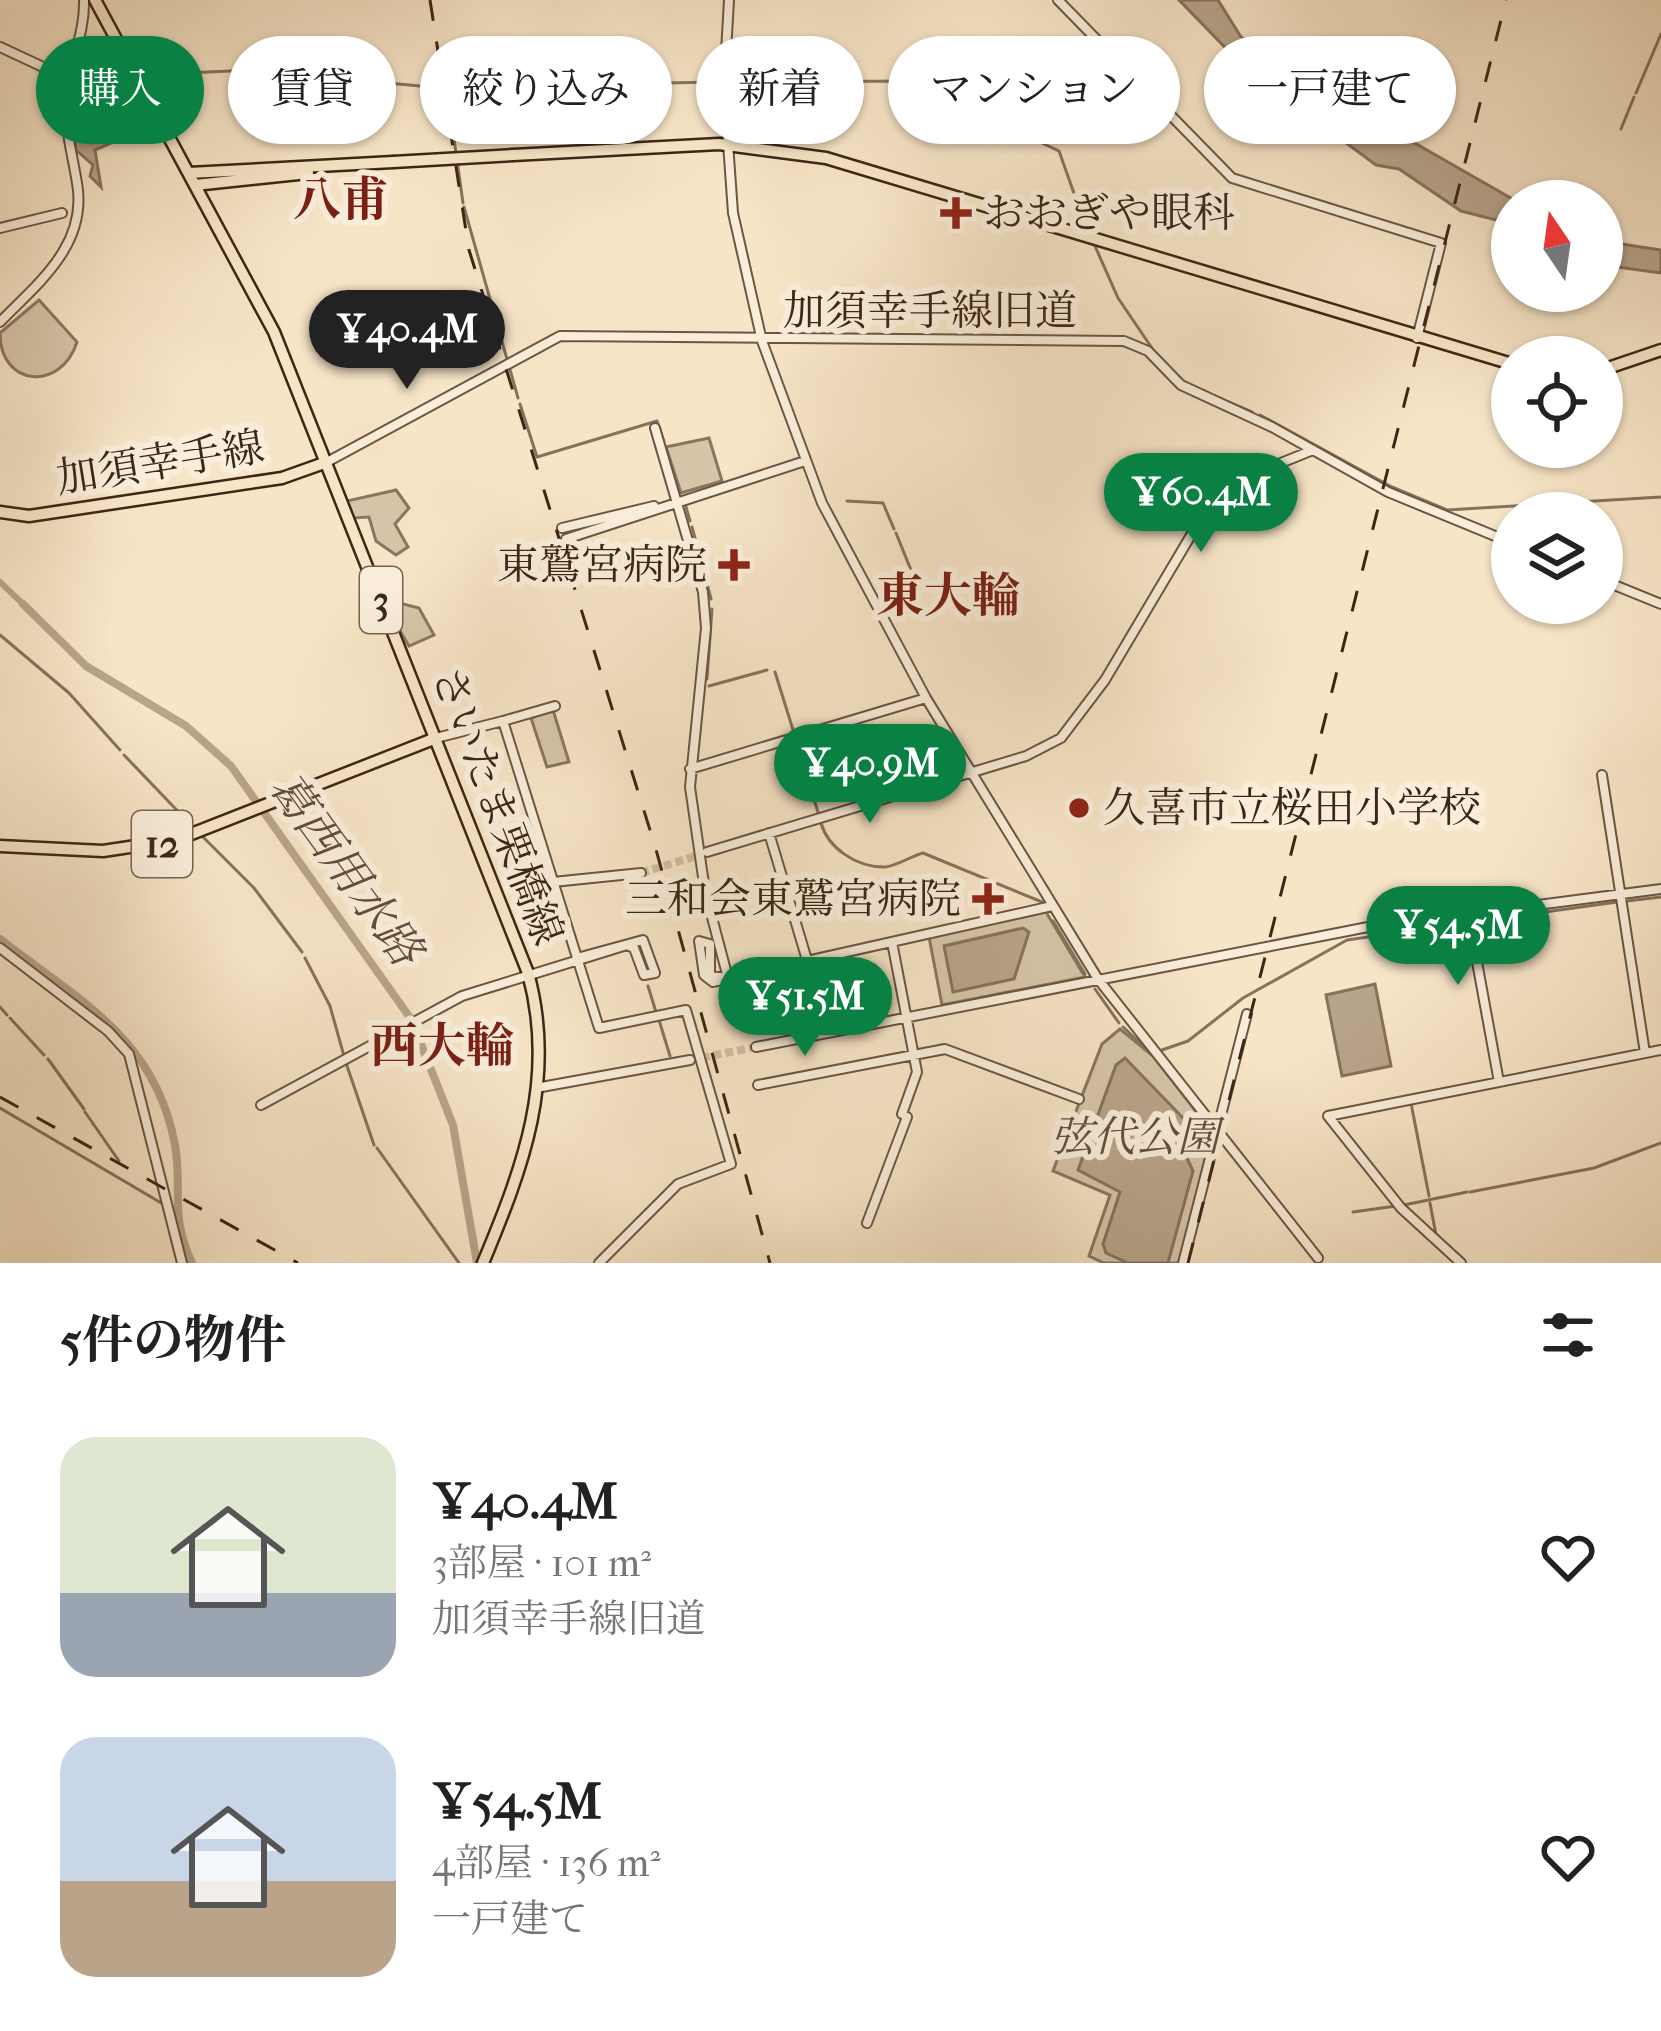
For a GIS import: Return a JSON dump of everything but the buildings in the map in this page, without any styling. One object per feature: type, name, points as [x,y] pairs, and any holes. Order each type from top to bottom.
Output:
[{"type":"main road","name":"さいたま栗橋線","points":[[90,0],[111,36]]},
{"type":"main road","name":"さいたま栗橋線","points":[[173,144],[264,309],[525,974],[538,1033],[537,1088],[522,1165],[482,1261]]},
{"type":"main road","points":[[192,179],[727,147],[849,163],[1491,359]]},
{"type":"main road","points":[[1623,365],[1661,352]]},
{"type":"main road","name":"加須幸手線","points":[[0,512],[29,516],[282,478],[325,463]]},
{"type":"main road","name":"12","points":[[0,846],[137,848],[198,834],[434,739]]},
{"type":"street","points":[[81,36],[90,0]]},
{"type":"street","points":[[729,0],[727,147],[746,279],[762,341],[827,514],[926,698],[1097,980],[1318,1258]]},
{"type":"street","points":[[1058,0],[1232,178],[1442,243],[1418,336]]},
{"type":"street","points":[[0,47],[36,64]]},
{"type":"street","points":[[0,322],[59,263],[76,221],[79,191],[69,144]]},
{"type":"street","points":[[0,225],[62,211]]},
{"type":"street","name":"加須幸手線旧道","points":[[325,463],[508,360],[566,335],[1128,342],[1148,351],[1181,386],[1315,449],[1378,487],[1491,533]]},
{"type":"street","points":[[655,428],[705,605],[689,769],[705,891],[728,977]]},
{"type":"street","points":[[707,852],[1026,756],[1064,734],[1105,680],[1219,488],[1315,449]]},
{"type":"street","points":[[566,539],[805,461]]},
{"type":"street","points":[[562,528],[626,508],[661,505]]},
{"type":"street","points":[[1623,589],[1661,604]]},
{"type":"street","points":[[689,769],[926,698]]},
{"type":"street","points":[[434,739],[555,706]]},
{"type":"street","points":[[502,721],[600,1029],[686,1010],[731,1163],[677,1184],[599,1263]]},
{"type":"street","points":[[1602,775],[1645,1053]]},
{"type":"street","points":[[770,833],[807,960]]},
{"type":"street","points":[[553,882],[640,872]]},
{"type":"street","points":[[756,1047],[1097,980],[1468,918],[1618,900],[1661,889]]},
{"type":"street","points":[[728,977],[710,976],[710,944],[699,941],[707,980],[728,977],[892,942],[1052,906]]},
{"type":"street","points":[[1468,918],[1498,1082]]},
{"type":"street","points":[[261,1105],[413,1022],[525,974],[577,958],[643,940],[655,973],[644,975],[630,945],[577,958]]},
{"type":"street","points":[[867,1223],[917,1074],[892,942]]},
{"type":"street","points":[[0,948],[125,1048],[182,1263]]},
{"type":"street","points":[[1183,1263],[1246,1014]]},
{"type":"street","points":[[758,1085],[953,1050],[1079,1100]]},
{"type":"street","points":[[1460,1263],[1401,1208],[1328,1116],[1661,1050]]},
{"type":"street","points":[[537,1088],[689,1060]]},
{"type":"green space","points":[[39,300],[77,342],[58,369],[32,376],[10,364],[0,333]]},
{"type":"green space","points":[[709,438],[722,481],[681,493],[666,447]]},
{"type":"green space","points":[[396,490],[409,508],[395,524],[408,547],[396,555],[376,541],[369,517],[353,518],[347,501]]},
{"type":"green space","points":[[399,603],[419,608],[434,635],[409,646],[392,617]]},
{"type":"green space","points":[[553,710],[569,762],[547,767],[531,718]]},
{"type":"green space","points":[[1046,912],[1085,977],[942,1005],[929,937]]},
{"type":"green space","name":"弦代公園","points":[[1120,1029],[1153,1056],[1212,1132],[1181,1263],[1104,1263],[1089,1256],[1110,1195],[1053,1171],[1102,1044]]},
{"type":"shaded area","points":[[1179,0],[1218,0],[1240,36],[1214,36]]},
{"type":"shaded area","points":[[75,144],[109,144],[95,150],[101,187],[90,176],[93,165]]},
{"type":"shaded area","points":[[1348,144],[1416,144],[1491,187],[1491,219],[1461,211],[1399,169],[1376,165]]},
{"type":"shaded area","points":[[1623,244],[1661,250],[1661,273],[1623,268]]},
{"type":"shaded area","points":[[1023,928],[1029,932],[1014,979],[953,992],[944,946]]},
{"type":"shaded area","points":[[1375,984],[1391,1066],[1342,1076],[1326,995]]},
{"type":"shaded area","name":"弦代公園","points":[[1125,1058],[1184,1119],[1181,1145],[1193,1171],[1168,1263],[1128,1263],[1106,1253],[1103,1244],[1120,1192],[1078,1170],[1116,1065]]},
{"type":"waterway","points":[[1636,93],[1661,34]]},
{"type":"waterway","points":[[204,72],[253,70],[430,87],[696,82]]},
{"type":"waterway","points":[[864,81],[888,81]]},
{"type":"waterway","points":[[1621,129],[1634,97]]},
{"type":"waterway","points":[[455,144],[463,203]]},
{"type":"waterway","points":[[1044,144],[1059,151],[1087,230]]},
{"type":"waterway","points":[[464,207],[518,398]]},
{"type":"waterway","points":[[1095,246],[1118,298],[1156,354]]},
{"type":"waterway","points":[[1200,390],[1252,412]]},
{"type":"waterway","points":[[520,404],[537,457],[657,421],[664,442]]},
{"type":"waterway","points":[[1260,415],[1392,487],[1447,510],[1661,497]]},
{"type":"waterway","points":[[666,449],[679,491]]},
{"type":"waterway","points":[[847,501],[883,503],[894,529]]},
{"type":"waterway","points":[[686,507],[690,521]]},
{"type":"waterway","points":[[692,527],[711,599]]},
{"type":"waterway","points":[[896,533],[915,580]]},
{"type":"waterway","points":[[0,582],[23,604]]},
{"type":"waterway","name":"葛西用水路","points":[[23,604],[86,666],[186,726],[231,766],[411,1019],[453,1125],[477,1263]]},
{"type":"waterway","points":[[707,679],[712,609]]},
{"type":"waterway","points":[[0,635],[69,693],[120,750]]},
{"type":"waterway","points":[[709,686],[767,670]]},
{"type":"waterway","points":[[775,672],[794,733]]},
{"type":"waterway","points":[[796,742],[818,812]]},
{"type":"waterway","points":[[124,755],[193,827]]},
{"type":"waterway","points":[[821,823],[837,848],[863,864],[888,867],[923,853],[1042,902]]},
{"type":"waterway","points":[[202,836],[254,888],[302,952]]},
{"type":"waterway","points":[[1627,901],[1661,897]]},
{"type":"waterway","points":[[1162,1050],[1188,1041],[1243,998],[1347,940],[1617,902]]},
{"type":"waterway","points":[[1053,921],[1085,974]]},
{"type":"waterway","points":[[0,939],[110,1025],[150,1076],[175,1145],[179,1216],[192,1263]]},
{"type":"waterway","points":[[305,958],[330,1006],[344,1056]]},
{"type":"waterway","points":[[648,986],[656,1012]]},
{"type":"waterway","points":[[1095,989],[1119,1023]]},
{"type":"waterway","points":[[0,1007],[7,1015]]},
{"type":"waterway","points":[[10,1018],[44,1055]]},
{"type":"waterway","points":[[659,1020],[670,1056]]},
{"type":"waterway","points":[[1123,1027],[1149,1051]]},
{"type":"waterway","points":[[48,1059],[84,1109]]},
{"type":"waterway","points":[[346,1063],[374,1145]]},
{"type":"waterway","points":[[1411,1103],[1429,1196]]},
{"type":"waterway","points":[[0,1108],[163,1204]]},
{"type":"waterway","points":[[85,1112],[119,1161]]},
{"type":"waterway","points":[[1470,1192],[1594,1168],[1661,1143]]},
{"type":"waterway","points":[[377,1148],[459,1263]]},
{"type":"waterway","points":[[1404,1205],[1467,1192]]},
{"type":"waterway","points":[[1430,1203],[1436,1235]]},
{"type":"waterway","points":[[1353,1212],[1396,1206]]},
{"type":"tunnel","points":[[641,873],[702,854]]},
{"type":"tunnel","points":[[690,1060],[756,1047]]},
{"type":"railway","points":[[430,0],[469,250],[655,846],[770,1263]]},
{"type":"railway","points":[[1188,1263],[1506,0]]},
{"type":"railway","points":[[0,1097],[298,1263]]},
{"type":"place","name":"おおぎや眼科","points":[[956,213]]},
{"type":"place","name":"東鷲宮病院","points":[[734,565]]},
{"type":"place","name":"久喜市立桜田小学校","points":[[1079,808]]},
{"type":"place","name":"三和会東鷲宮病院","points":[[988,899]]},
{"type":"district","name":"八甫","points":[[341,200]]},
{"type":"district","name":"東大輪","points":[[948,596]]},
{"type":"district","name":"西大輪","points":[[442,1046]]}]
